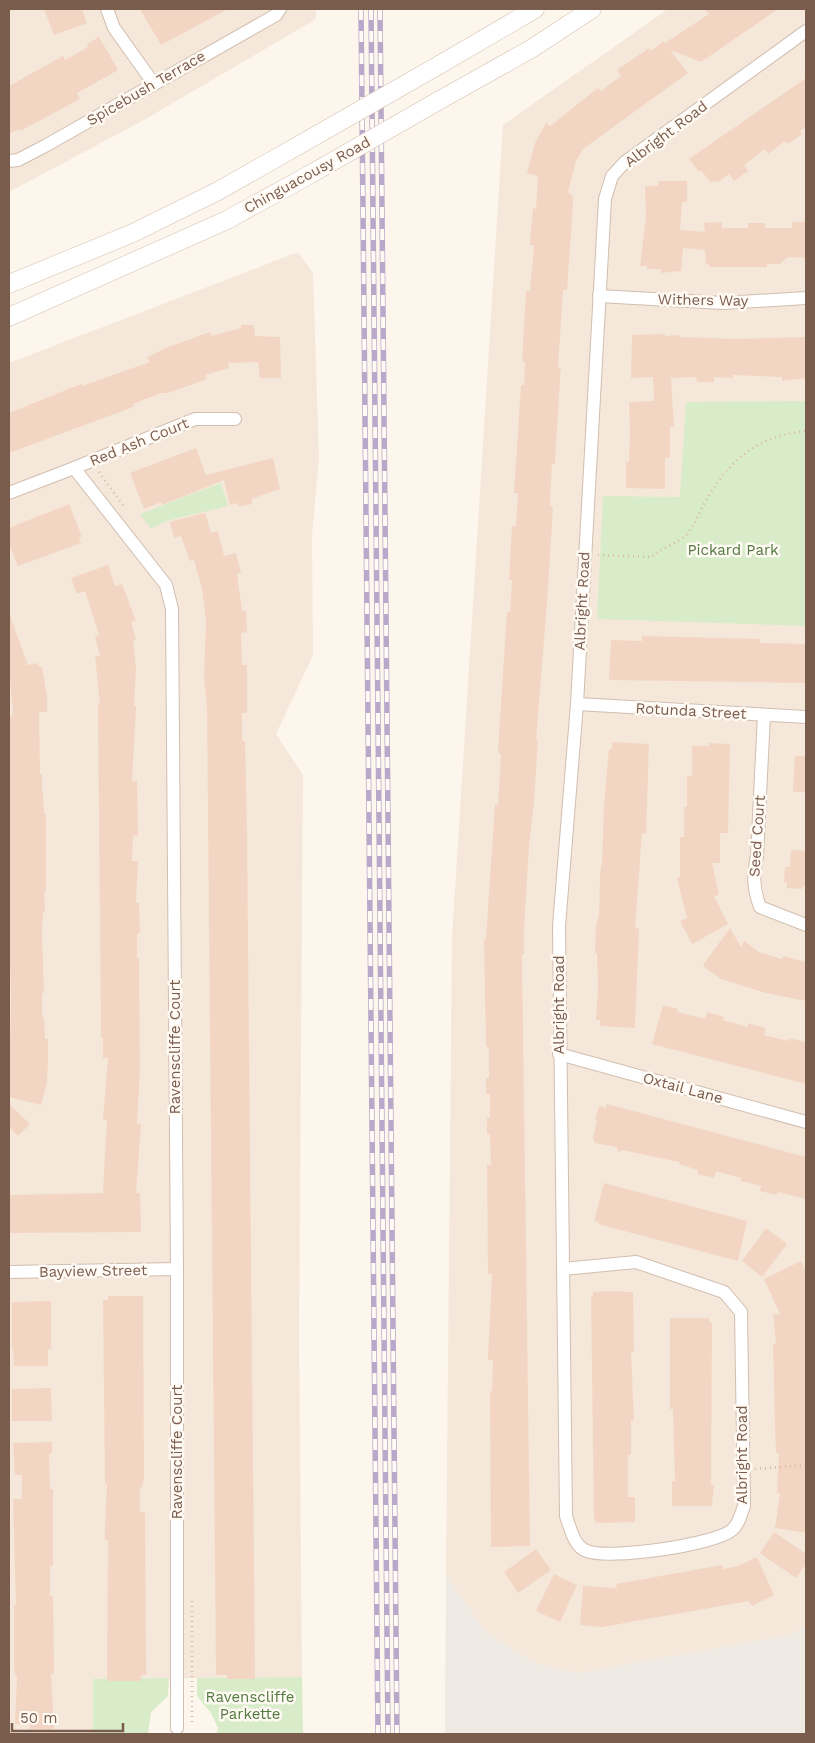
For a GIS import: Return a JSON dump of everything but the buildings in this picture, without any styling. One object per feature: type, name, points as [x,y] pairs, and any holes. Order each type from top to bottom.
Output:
[{"type":"main road","name":"Chinguacousy Road","points":[[9,284],[133,233],[218,190],[439,66],[535,9]]},
{"type":"main road","name":"Chinguacousy Road","points":[[9,317],[218,224],[309,176],[531,49],[592,9]]},
{"type":"street","points":[[107,9],[114,28],[154,84]]},
{"type":"street","name":"Spicebush Terrace","points":[[9,161],[25,157],[276,15],[280,9]]},
{"type":"street","name":"Albright Road","points":[[563,1269],[636,1262],[724,1292],[732,1299],[741,1312],[744,1506],[740,1520],[732,1530],[721,1536],[657,1550],[605,1555],[584,1551],[573,1537],[566,1516],[559,1054],[559,926],[577,704],[604,199],[612,176],[625,162],[806,31]]},
{"type":"street","name":"Withers Way","points":[[599,296],[723,303],[806,298]]},
{"type":"street","name":"Red Ash Court","points":[[74,468],[195,419],[235,420]]},
{"type":"street","points":[[9,493],[74,468]]},
{"type":"street","name":"Ravenscliffe Court","points":[[74,468],[166,585],[172,609],[177,1269],[177,1728]]},
{"type":"street","name":"Rotunda Street","points":[[577,704],[806,717]]},
{"type":"street","name":"Seed Court","points":[[764,715],[757,856],[753,875],[754,891],[760,907],[806,925]]},
{"type":"street","name":"Oxtail Lane","points":[[559,1054],[806,1122]]},
{"type":"street","name":"Bayview Street","points":[[9,1272],[177,1269]]},
{"type":"path","points":[[584,554],[652,557],[659,550],[685,535],[718,482],[739,457],[778,435],[806,431]]},
{"type":"path","points":[[743,1470],[806,1465]]},
{"type":"shaded area","points":[[9,9],[316,9],[316,19],[144,120],[9,192]]},
{"type":"shaded area","points":[[668,9],[806,9],[806,1625],[791,1635],[579,1673],[539,1665],[487,1633],[446,1576],[452,937],[503,125]]},
{"type":"shaded area","points":[[298,252],[313,273],[319,458],[312,535],[313,655],[276,734],[303,775],[299,1335],[302,1677],[94,1679],[93,1734],[9,1734],[9,363]]},
{"type":"shaded area","points":[[446,1576],[487,1633],[539,1665],[579,1673],[790,1635],[806,1625],[806,1734],[445,1734]]},
{"type":"green space","name":"Pickard Park","points":[[806,401],[806,626],[597,619],[603,496],[680,497],[686,402]]},
{"type":"green space","points":[[221,483],[228,506],[166,521],[151,529],[140,514]]},
{"type":"green space","name":"Ravenscliffe Parkette","points":[[302,1677],[303,1734],[216,1734],[218,1728],[211,1713],[197,1696],[197,1678]]},
{"type":"green space","name":"Ravenscliffe Parkette","points":[[169,1678],[168,1696],[151,1712],[148,1734],[93,1734],[93,1679]]},
{"type":"railway","points":[[361,9],[378,1734]]},
{"type":"railway","points":[[371,9],[388,1734]]},
{"type":"railway","points":[[380,9],[397,1734]]}]
